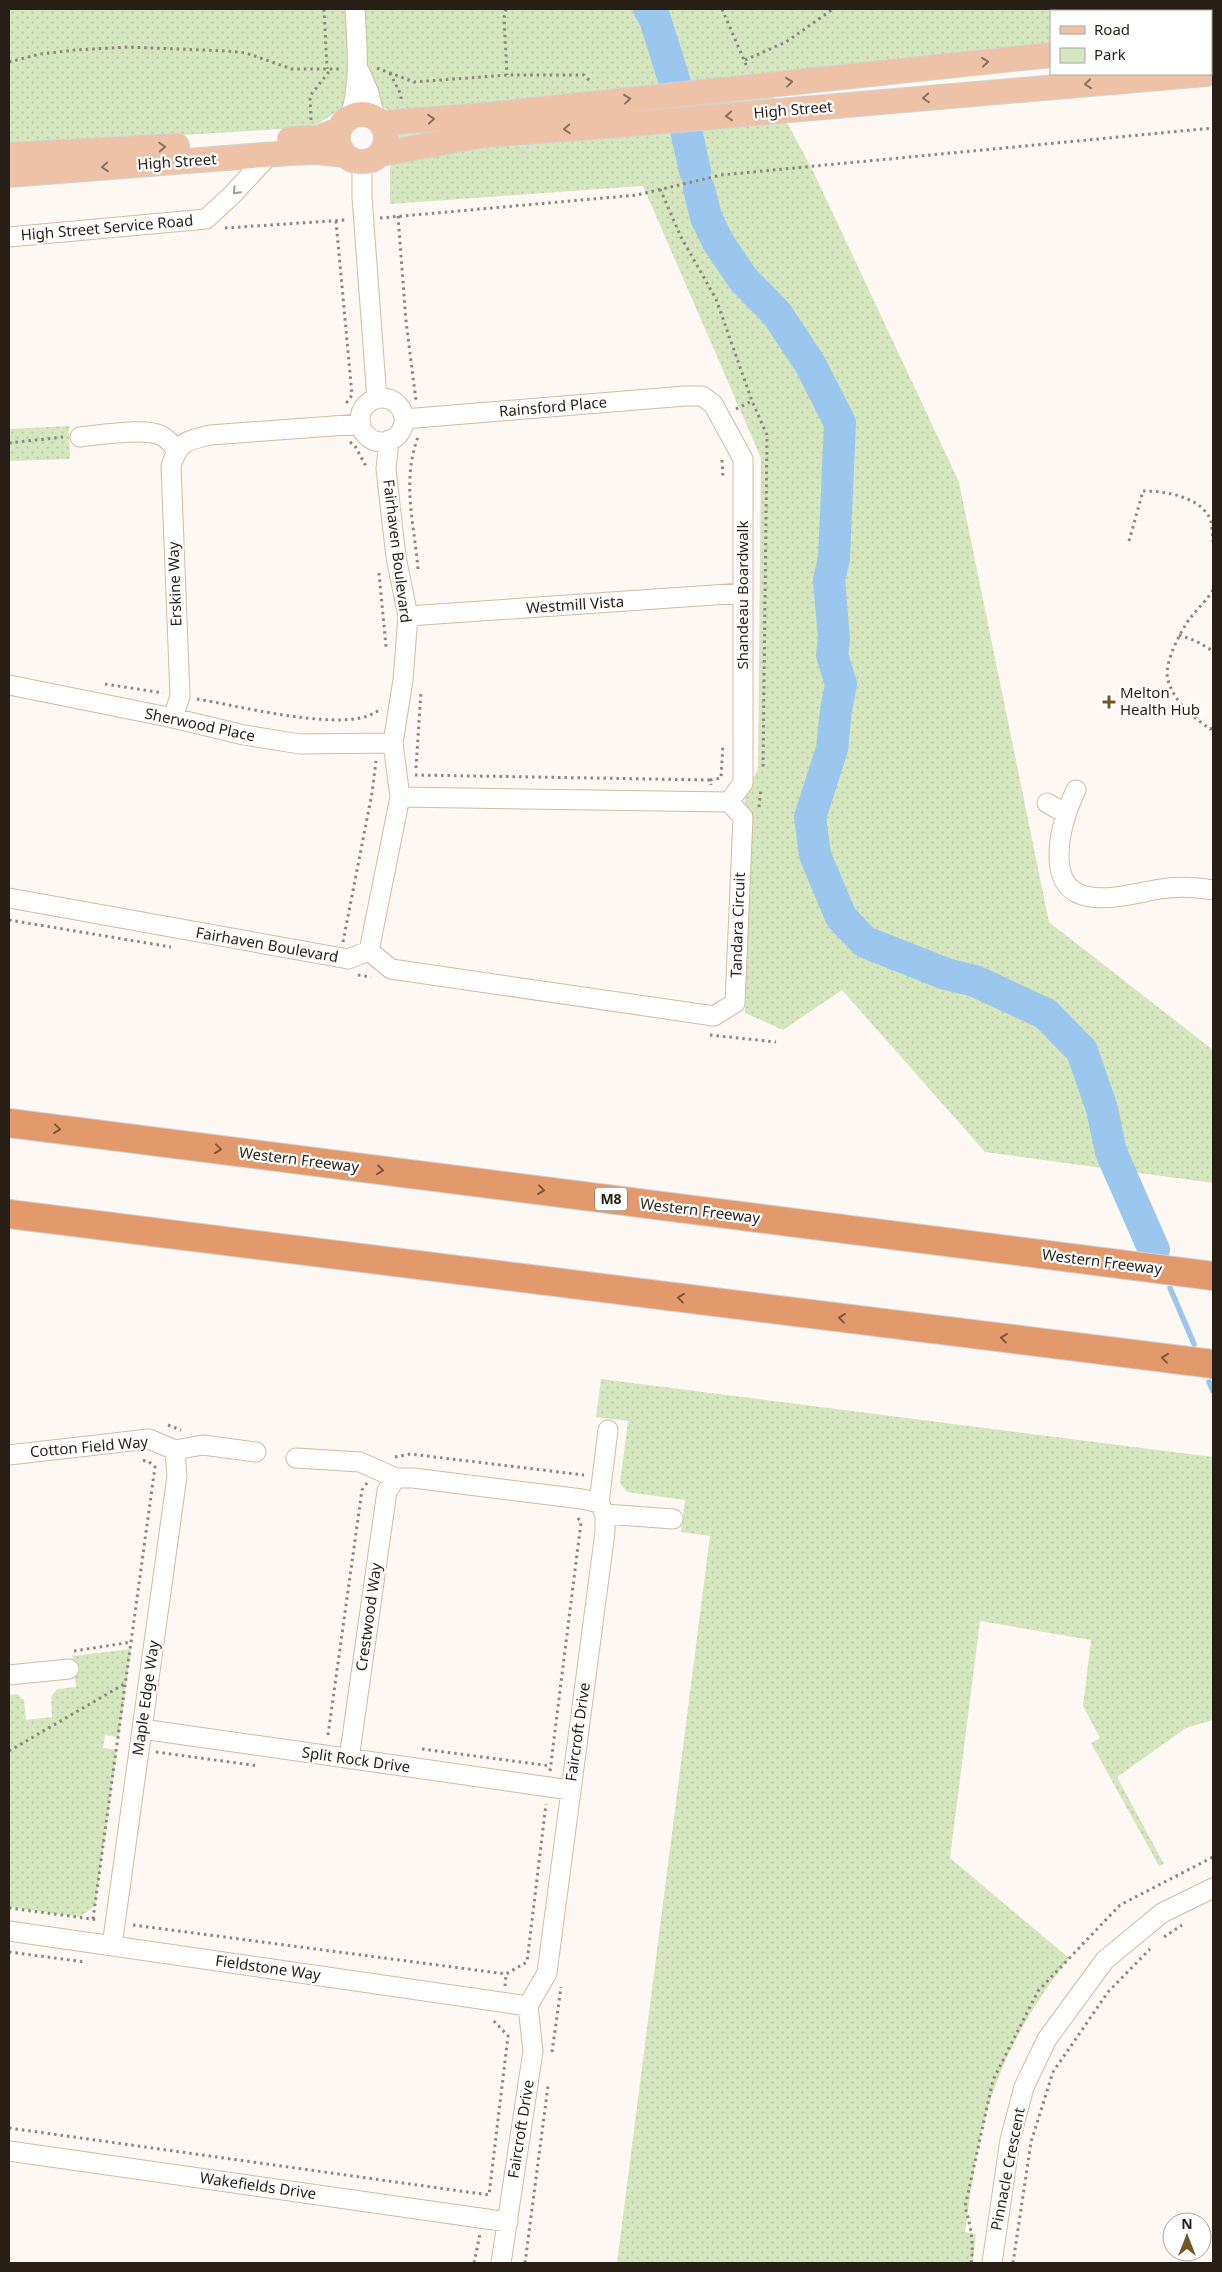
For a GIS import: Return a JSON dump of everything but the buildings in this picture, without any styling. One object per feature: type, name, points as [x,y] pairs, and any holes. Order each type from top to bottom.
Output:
[{"type":"highway","name":"Western Freeway","points":[[9,1123],[1213,1276]]},
{"type":"highway","points":[[9,1214],[1213,1364]]},
{"type":"main road","name":"High Street","points":[[378,120],[486,115],[1050,55]]},
{"type":"main road","name":"High Street","points":[[9,175],[317,152],[363,157],[484,135],[1194,75]]},
{"type":"main road","points":[[358,114],[378,120],[387,139],[363,157],[339,147],[345,123],[358,114]]},
{"type":"main road","name":"High Street","points":[[9,155],[318,138],[345,123]]},
{"type":"street","points":[[355,9],[367,68],[369,93],[378,120]]},
{"type":"street","points":[[345,123],[367,68]]},
{"type":"street","name":"High Street Service Road","points":[[9,237],[206,219],[232,195],[269,155]]},
{"type":"street","points":[[363,157],[364,219],[377,399]]},
{"type":"street","name":"Rainsford Place","points":[[404,419],[702,396]]},
{"type":"street","name":"Shandeau Boardwalk","points":[[702,396],[713,404],[743,459],[743,783],[729,802]]},
{"type":"street","points":[[80,437],[135,432],[150,433],[162,436],[176,450],[191,440],[210,435],[354,425],[374,440],[389,440],[399,433],[404,419],[402,411],[392,400],[377,399],[370,401],[362,410],[354,425]]},
{"type":"street","name":"Fairhaven Boulevard","points":[[9,898],[340,958],[348,959],[369,951],[400,797],[386,743],[403,680],[408,616],[396,557],[386,469],[389,440]]},
{"type":"street","name":"Erskine Way","points":[[173,718],[180,696],[170,466],[176,450]]},
{"type":"street","name":"Westmill Vista","points":[[408,616],[742,593]]},
{"type":"street","name":"Sherwood Place","points":[[9,685],[173,718],[244,735],[300,744],[386,743]]},
{"type":"street","points":[[1076,790],[1065,813],[1059,852],[1059,868],[1064,881],[1075,891],[1086,896],[1121,898],[1159,889],[1186,886],[1213,890]]},
{"type":"street","points":[[400,797],[729,802]]},
{"type":"street","name":"Tandara Circuit","points":[[369,951],[391,969],[714,1016],[735,1003],[742,817],[729,802]]},
{"type":"street","points":[[1047,803],[1065,813]]},
{"type":"street","name":"Faircroft Drive","points":[[501,2263],[533,2051],[528,2006],[547,1973],[605,1532],[602,1508],[602,1480],[608,1430]]},
{"type":"street","name":"Cotton Field Way","points":[[9,1455],[149,1439],[174,1450]]},
{"type":"street","points":[[174,1450],[203,1445],[256,1452]]},
{"type":"street","name":"Maple Edge Way","points":[[112,1946],[177,1476],[174,1450]]},
{"type":"street","points":[[296,1458],[360,1462],[396,1478],[413,1478],[554,1495],[602,1508],[673,1519]]},
{"type":"street","name":"Crestwood Way","points":[[349,1759],[387,1491],[396,1478]]},
{"type":"street","points":[[9,1675],[69,1668]]},
{"type":"street","name":"Split Rock Drive","points":[[142,1730],[570,1790]]},
{"type":"street","name":"Pinnacle Crescent","points":[[992,2263],[1010,2140],[1024,2087],[1047,2038],[1105,1960],[1162,1912],[1213,1888]]},
{"type":"street","name":"Fieldstone Way","points":[[9,1930],[528,2006]]},
{"type":"street","name":"Wakefields Drive","points":[[9,2151],[508,2222]]},
{"type":"path","points":[[324,9],[327,69]]},
{"type":"path","points":[[506,9],[504,18],[507,75]]},
{"type":"path","points":[[722,9],[745,60],[786,42],[833,9]]},
{"type":"path","points":[[9,62],[40,54],[128,47],[227,51],[246,53],[292,69],[367,68],[414,82],[507,75],[584,75],[596,86]]},
{"type":"path","points":[[220,231],[227,226],[364,219],[637,195],[721,175],[1213,128]]},
{"type":"path","points":[[336,221],[352,395],[347,402],[354,425],[348,441],[356,446],[369,472]]},
{"type":"path","points":[[9,443],[80,437]]},
{"type":"path","points":[[1129,541],[1143,491],[1154,491],[1199,504],[1210,516],[1213,542]]},
{"type":"path","points":[[379,569],[386,656]]},
{"type":"path","points":[[1213,590],[1173,644],[1167,679],[1172,690],[1191,716],[1213,728]]},
{"type":"path","points":[[1179,636],[1196,641],[1213,651]]},
{"type":"path","points":[[100,683],[298,717],[345,720],[368,716],[383,708],[386,743],[372,793],[340,958]]},
{"type":"path","points":[[328,1735],[362,1490],[390,1458],[410,1454],[583,1474],[602,1480]]},
{"type":"path","points":[[9,1908],[93,1919],[155,1467],[148,1461],[132,1461]]},
{"type":"path","points":[[132,1925],[506,1974],[527,1962],[581,1522],[573,1513]]},
{"type":"path","points":[[69,1668],[74,1651],[154,1639]]},
{"type":"path","points":[[9,1751],[150,1668]]},
{"type":"path","points":[[1163,1938],[1187,1921]]},
{"type":"path","points":[[1013,2263],[1031,2142],[1053,2072],[1108,1992],[1155,1943]]},
{"type":"path","points":[[9,1952],[88,1963]]},
{"type":"path","points":[[551,2060],[562,1982]]},
{"type":"path","points":[[9,2128],[489,2195],[508,2036],[494,2020],[484,2018]]},
{"type":"path","points":[[525,2263],[549,2079]]},
{"type":"green space","points":[[9,9],[1213,9],[1213,36],[1212,10],[1050,10],[1050,52],[764,79],[814,173],[959,482],[1049,922],[1213,1050],[1213,1183],[985,1152],[842,990],[783,1030],[745,1013],[749,827],[745,803],[758,769],[761,458],[643,186],[390,204],[390,169],[399,114],[377,105],[341,109],[313,127],[9,146]]},
{"type":"green space","points":[[69,426],[70,459],[9,461],[9,429]]},
{"type":"green space","points":[[601,1379],[1213,1457],[1213,1720],[1186,1728],[1117,1777],[1164,1864],[1159,1866],[1091,1743],[1100,1738],[1083,1706],[1091,1640],[980,1621],[950,1858],[1069,1958],[1054,1977],[1016,2039],[988,2106],[972,2181],[965,2232],[976,2234],[973,2263],[617,2263],[710,1536],[681,1532],[685,1500],[627,1492],[620,1483],[628,1421],[596,1417]]},
{"type":"green space","points":[[131,1649],[119,1737],[105,1735],[103,1748],[117,1750],[95,1906],[80,1917],[9,1907],[9,1695],[17,1694],[24,1700],[26,1720],[52,1717],[51,1697],[57,1689],[76,1687],[73,1656]]},
{"type":"waterway","points":[[649,9],[655,19],[675,83]]},
{"type":"waterway","points":[[686,130],[695,171]]},
{"type":"waterway","points":[[699,189],[706,217],[718,242],[743,279],[777,314],[810,364],[840,423],[834,558],[829,580],[834,639],[832,655],[841,684],[832,749],[810,817],[815,855],[841,917],[865,942],[946,974],[975,981],[1046,1014],[1082,1051],[1102,1109],[1111,1152],[1154,1250]]},
{"type":"waterway","points":[[1170,1288],[1194,1344]]},
{"type":"waterway","points":[[1209,1382],[1213,1391]]},
{"type":"place","name":"Melton Health Hub","points":[[1109,702]]}]
